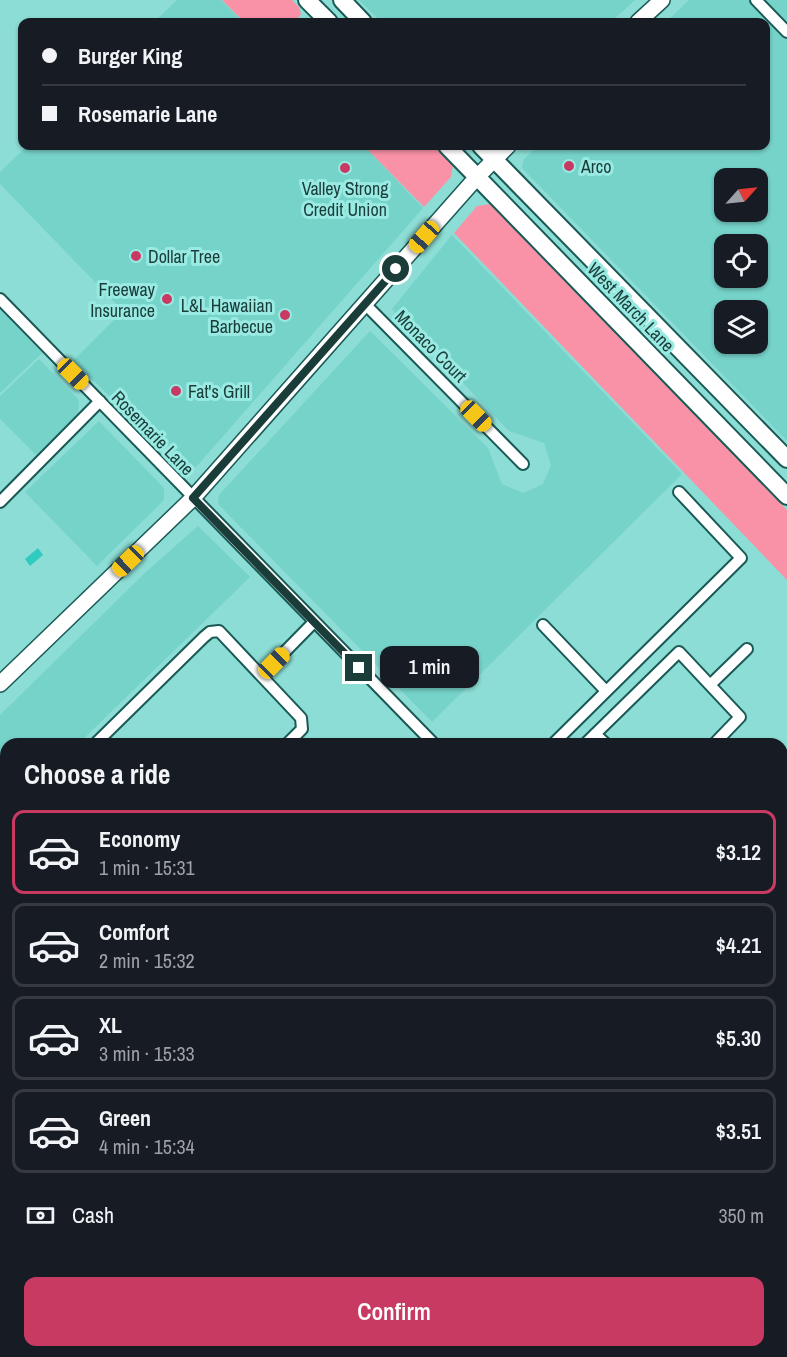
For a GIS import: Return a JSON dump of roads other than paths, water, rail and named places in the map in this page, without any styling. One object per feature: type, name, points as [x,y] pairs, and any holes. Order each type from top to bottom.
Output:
[{"type":"main road","points":[[307,0],[325,18]]},
{"type":"main road","points":[[342,0],[359,18]]},
{"type":"main road","points":[[642,18],[658,1]]},
{"type":"main road","name":"West March Lane","points":[[451,150],[787,496]]},
{"type":"main road","name":"West March Lane","points":[[485,150],[787,459]]},
{"type":"main road","points":[[0,684],[193,498],[477,177],[504,150]]},
{"type":"street","points":[[760,1],[787,32]]},
{"type":"street","name":"Rosemarie Lane","points":[[0,299],[428,738]]},
{"type":"street","name":"Monaco Court","points":[[365,304],[523,464]]},
{"type":"street","points":[[0,502],[100,401]]},
{"type":"street","points":[[559,738],[741,558],[679,492]]},
{"type":"street","points":[[262,675],[314,622]]},
{"type":"street","points":[[543,625],[606,691]]},
{"type":"street","points":[[101,738],[210,632],[219,631],[297,712],[303,723],[302,729],[293,738]]},
{"type":"street","points":[[710,685],[747,649]]},
{"type":"street","points":[[592,738],[679,652],[740,717],[720,738]]},
{"type":"street","points":[[596,734],[600,738]]},
{"type":"water","points":[[38,548],[43,555],[30,566],[25,559]]},
{"type":"place","name":"Arco","points":[[569,166]]},
{"type":"place","name":"Valley Strong Credit Union","points":[[345,168]]},
{"type":"place","name":"Dollar Tree","points":[[136,256]]},
{"type":"place","name":"Freeway Insurance","points":[[167,299]]},
{"type":"place","name":"L&L Hawaiian Barbecue","points":[[285,315]]},
{"type":"place","name":"Fat's Grill","points":[[176,391]]}]
